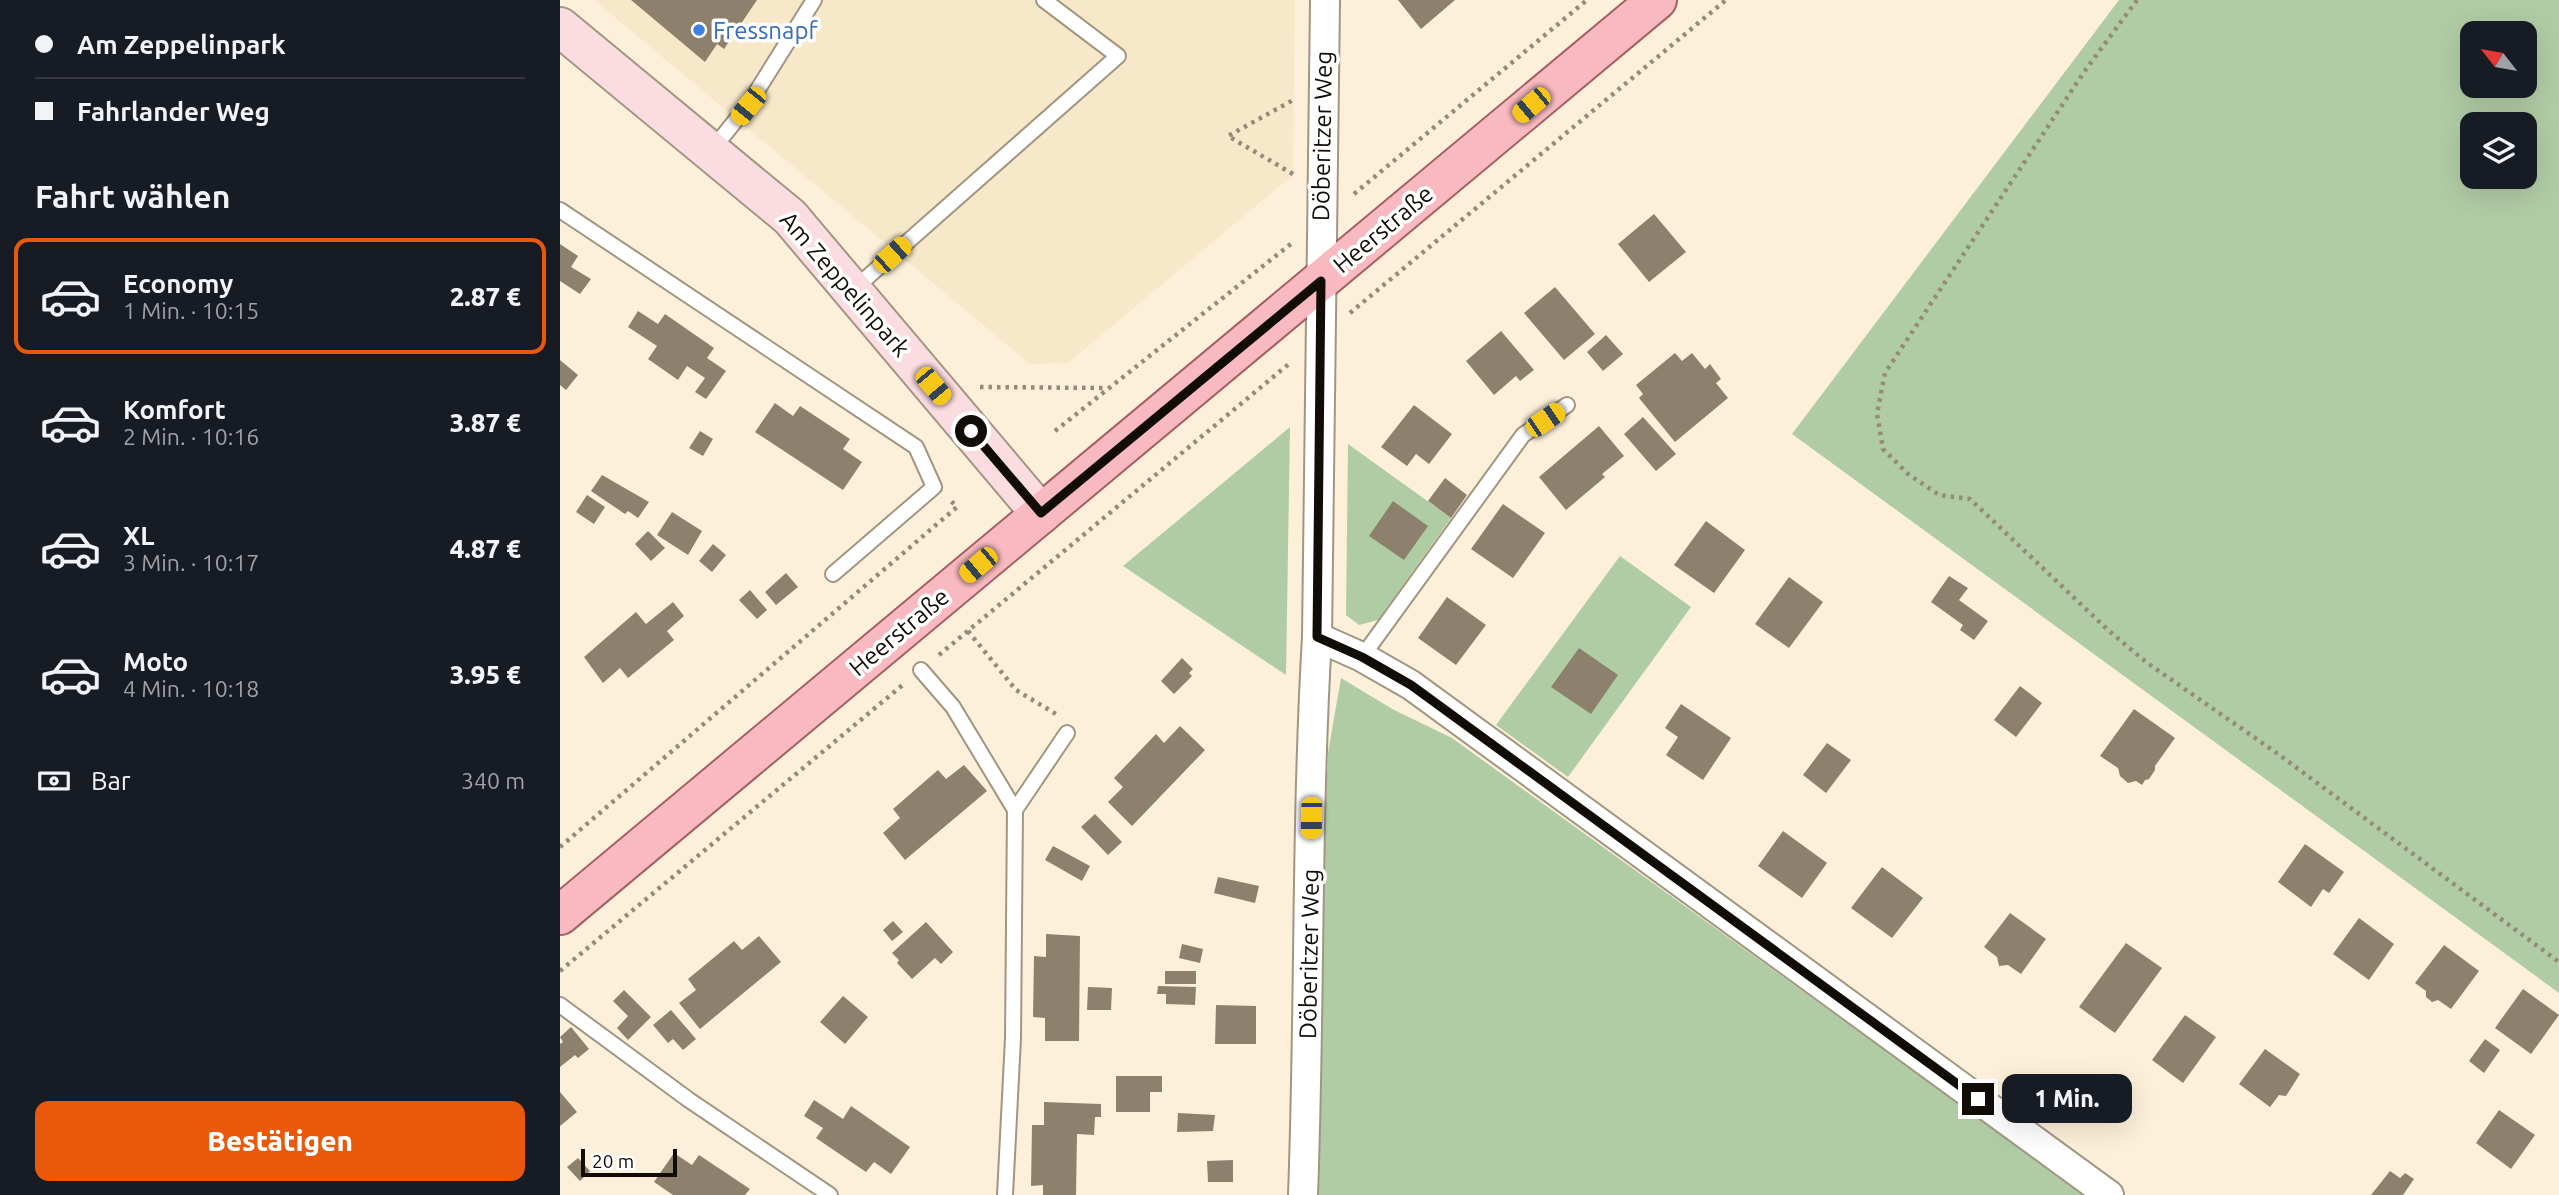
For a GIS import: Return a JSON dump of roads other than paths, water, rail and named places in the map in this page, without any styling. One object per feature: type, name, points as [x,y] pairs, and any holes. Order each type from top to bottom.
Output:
[{"type":"main road","name":"Heerstraße","points":[[560,915],[1657,0]]},
{"type":"main road","name":"Am Zeppelinpark","points":[[560,27],[790,217],[1041,513]]},
{"type":"street","name":"Döberitzer Weg","points":[[1303,1195],[1308,1082],[1313,713],[1317,637],[1325,0]]},
{"type":"street","points":[[1317,637],[1362,657],[1411,685],[2109,1195]]},
{"type":"lane","points":[[710,153],[748,106],[814,0]]},
{"type":"lane","points":[[853,290],[1118,56],[1044,0]]},
{"type":"lane","points":[[560,210],[916,447],[934,487],[833,574]]},
{"type":"lane","points":[[1362,657],[1523,435],[1567,405]]},
{"type":"lane","points":[[921,670],[953,707],[1015,810],[1013,1038],[1005,1195]]},
{"type":"lane","points":[[1015,810],[1068,733]]},
{"type":"lane","points":[[560,1005],[689,1100],[830,1195]]},
{"type":"place","name":"Fressnapf","points":[[699,30]]}]
